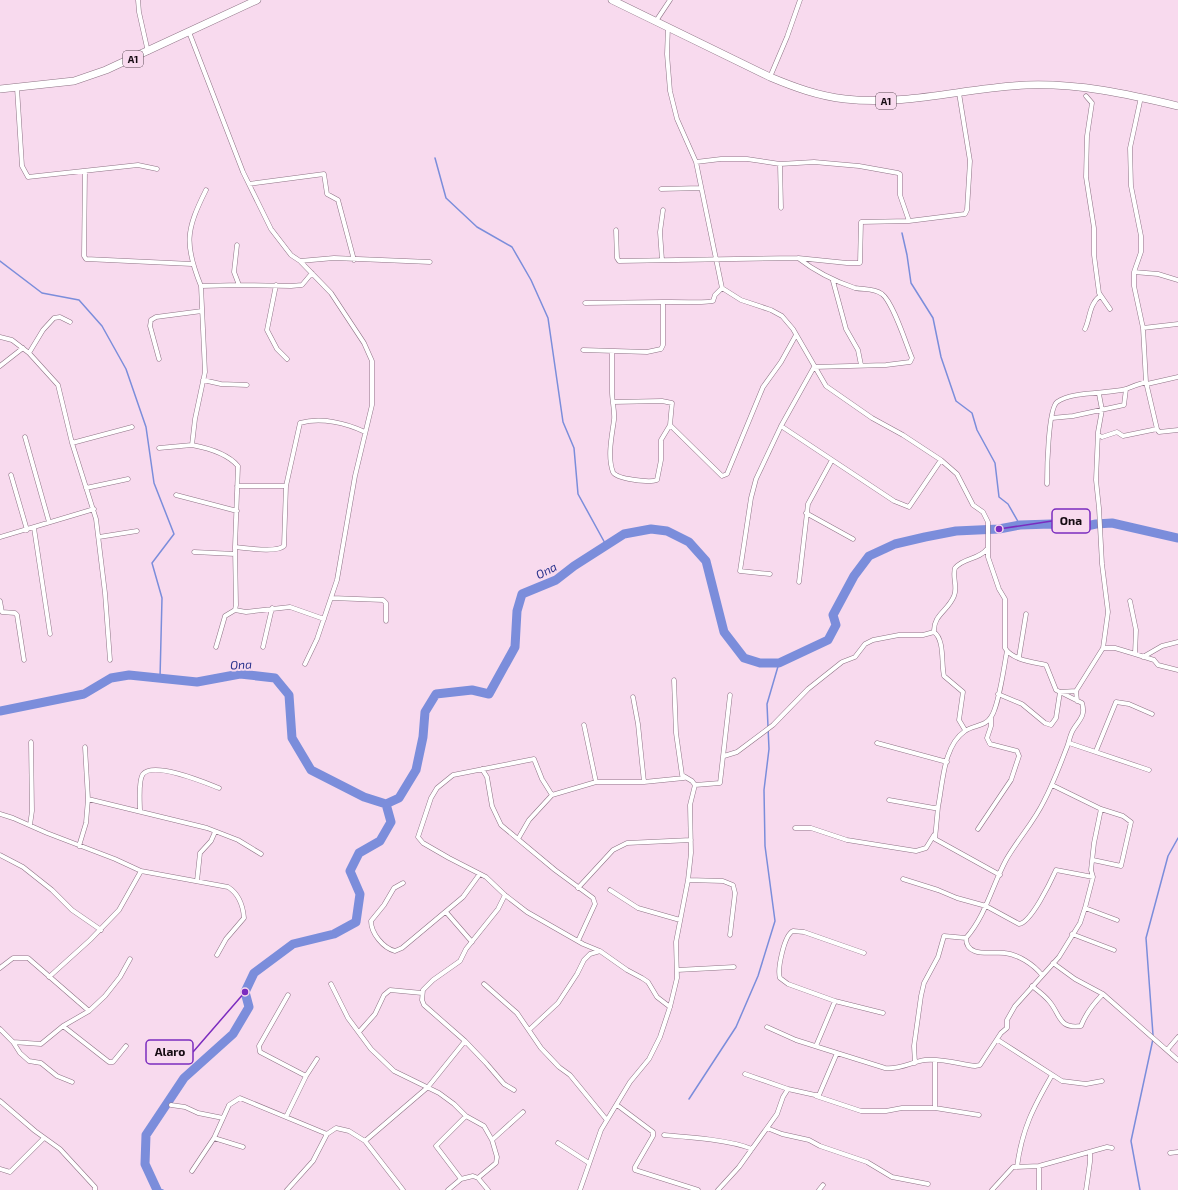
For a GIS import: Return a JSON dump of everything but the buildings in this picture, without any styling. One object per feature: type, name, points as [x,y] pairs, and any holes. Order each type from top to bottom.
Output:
[{"type":"highway","name":"A1","points":[[0,89],[74,81],[106,70],[148,52],[257,0]]},
{"type":"highway","name":"A1","points":[[612,0],[770,77],[816,94],[844,99],[885,101],[1003,87],[1049,85],[1087,87],[1141,97],[1178,106]]},
{"type":"street","points":[[138,0],[139,12],[148,52]]},
{"type":"street","points":[[656,21],[670,0]]},
{"type":"street","points":[[770,77],[787,37],[800,0]]},
{"type":"street","points":[[668,27],[667,54],[670,92],[678,120],[696,162],[722,288],[740,300],[771,310],[782,316],[796,335],[826,386],[872,418],[903,435],[941,460],[957,474],[973,505],[983,512],[988,522],[987,549],[999,590],[1005,600],[1005,648],[1007,651],[992,717],[992,726],[987,738],[990,744],[1008,747],[1017,751],[1019,756],[1011,780],[978,829]]},
{"type":"street","points":[[189,32],[249,184],[271,229],[291,255],[300,261],[331,293],[364,343],[372,360],[372,405],[355,476],[337,580],[318,639],[305,664]]},
{"type":"street","points":[[17,88],[22,166],[28,177],[138,165],[156,169]]},
{"type":"street","points":[[616,230],[617,258],[619,261],[798,258],[860,263],[861,222],[909,221],[965,214],[967,210],[970,161],[958,93]]},
{"type":"street","points":[[1086,96],[1092,103],[1088,136],[1086,177],[1094,228],[1094,255],[1100,296],[1110,309]]},
{"type":"street","points":[[1141,97],[1130,148],[1131,186],[1141,236],[1141,252],[1134,272],[1134,286],[1143,328],[1146,383],[1157,429],[1159,432],[1178,430]]},
{"type":"street","points":[[696,162],[721,159],[747,159],[780,164],[814,162],[859,166],[899,173],[900,195],[909,221]]},
{"type":"street","points":[[780,164],[781,208]]},
{"type":"street","points":[[85,171],[84,256],[86,259],[192,264]]},
{"type":"street","points":[[249,184],[324,174],[327,194],[338,200],[354,260]]},
{"type":"street","points":[[661,189],[701,188]]},
{"type":"street","points":[[192,445],[206,358],[201,286],[192,264],[188,244],[193,219],[206,190]]},
{"type":"street","points":[[662,260],[660,232],[663,210]]},
{"type":"street","points":[[237,245],[234,272],[239,284]]},
{"type":"street","points":[[300,261],[334,258],[430,262]]},
{"type":"street","points":[[798,258],[813,270],[833,281],[858,288],[871,288],[883,295],[899,324],[912,358],[907,364],[814,367]]},
{"type":"street","points":[[1134,272],[1158,274],[1178,280]]},
{"type":"street","points":[[201,286],[239,284],[302,285],[312,273]]},
{"type":"street","points":[[833,281],[846,329],[858,350],[861,365]]},
{"type":"street","points":[[276,285],[267,330],[277,349],[287,359]]},
{"type":"street","points":[[586,303],[688,301],[709,303],[713,301],[715,295],[722,288]]},
{"type":"street","points":[[1085,330],[1089,313],[1096,299],[1100,296]]},
{"type":"street","points":[[583,350],[647,352],[661,348],[663,345],[663,302]]},
{"type":"street","points":[[159,359],[150,326],[151,320],[156,317],[202,311]]},
{"type":"street","points":[[29,353],[43,330],[54,318],[60,317],[70,322]]},
{"type":"street","points":[[1143,328],[1178,324]]},
{"type":"street","points":[[670,425],[722,476],[727,474],[763,387],[781,362],[796,335]]},
{"type":"street","points":[[0,337],[12,340],[29,353],[58,386],[72,443],[94,509],[99,537],[110,660]]},
{"type":"street","points":[[0,366],[22,348]]},
{"type":"street","points":[[612,352],[613,402],[614,419],[611,435],[611,452],[613,472],[616,476],[653,481],[656,480],[662,460],[660,440],[670,425],[672,403],[662,401],[613,402]]},
{"type":"street","points":[[770,574],[740,571],[751,498],[756,479],[781,426],[814,367]]},
{"type":"street","points":[[1047,484],[1052,418],[1054,407],[1058,402],[1083,395],[1100,394],[1178,377]]},
{"type":"street","points":[[203,380],[221,384],[247,385]]},
{"type":"street","points":[[1052,418],[1124,405],[1126,388]]},
{"type":"street","points":[[1077,700],[1076,691],[1103,648],[1108,612],[1101,559],[1099,508],[1096,480],[1098,435],[1102,410],[1100,394]]},
{"type":"street","points":[[235,548],[281,549],[284,546],[286,486],[300,423],[316,421],[340,422],[365,432]]},
{"type":"street","points":[[781,426],[894,501],[909,507],[941,460]]},
{"type":"street","points":[[72,443],[132,427]]},
{"type":"street","points":[[1098,435],[1102,437],[1117,432],[1123,436],[1157,429]]},
{"type":"street","points":[[25,438],[49,522]]},
{"type":"street","points":[[159,448],[192,445],[232,458],[238,466],[235,548],[235,610]]},
{"type":"street","points":[[799,582],[808,504],[832,460]]},
{"type":"street","points":[[11,475],[27,530]]},
{"type":"street","points":[[86,488],[128,479]]},
{"type":"street","points":[[237,486],[286,486]]},
{"type":"street","points":[[176,495],[237,511]]},
{"type":"street","points":[[0,537],[94,509]]},
{"type":"street","points":[[806,513],[853,538]]},
{"type":"street","points":[[34,528],[50,634]]},
{"type":"street","points":[[99,537],[137,531]]},
{"type":"street","points":[[966,730],[959,720],[963,692],[944,676],[940,644],[934,632],[934,622],[955,596],[955,568],[967,559],[983,555],[987,549]]},
{"type":"street","points":[[194,552],[235,554]]},
{"type":"street","points":[[332,598],[383,600],[386,603],[386,621]]},
{"type":"street","points":[[0,601],[2,612],[15,613],[17,615],[24,660]]},
{"type":"street","points":[[1130,601],[1136,630],[1135,654]]},
{"type":"street","points":[[216,647],[225,616],[235,610],[246,612],[272,608],[296,608],[324,619]]},
{"type":"street","points":[[263,647],[272,608]]},
{"type":"street","points":[[1019,658],[1026,614]]},
{"type":"street","points":[[724,756],[737,752],[773,725],[808,689],[842,662],[855,657],[865,644],[873,640],[903,634],[923,635],[934,632]]},
{"type":"street","points":[[1143,657],[1162,646],[1178,642]]},
{"type":"street","points":[[1103,648],[1115,648],[1154,660],[1158,665],[1178,670]]},
{"type":"street","points":[[966,938],[980,920],[1015,844],[1034,821],[1052,785],[1069,743],[1072,730],[1080,722],[1083,715],[1082,703],[1056,690],[1046,665],[1019,658],[1007,651]]},
{"type":"street","points":[[674,680],[676,733],[682,775],[684,778]]},
{"type":"street","points":[[1060,692],[1076,691]]},
{"type":"street","points":[[998,694],[1022,704],[1045,723],[1051,725],[1056,718],[1060,692]]},
{"type":"street","points":[[695,785],[720,783],[730,695]]},
{"type":"street","points":[[633,697],[638,724],[644,782]]},
{"type":"street","points":[[1096,751],[1116,702],[1128,704],[1152,714]]},
{"type":"street","points":[[795,828],[811,828],[847,840],[916,852],[926,848],[934,835],[947,762],[954,742],[966,730],[982,725],[992,717]]},
{"type":"street","points":[[584,725],[596,782]]},
{"type":"street","points":[[30,825],[32,810],[32,742]]},
{"type":"street","points":[[877,743],[947,762]]},
{"type":"street","points":[[1069,743],[1149,770]]},
{"type":"street","points":[[79,846],[86,823],[88,799],[86,747]]},
{"type":"street","points":[[552,795],[542,779],[534,759],[452,775],[437,788],[431,798],[418,836],[423,843],[490,880],[505,895],[527,912],[578,941],[600,951],[627,970],[648,982],[657,997],[670,1007]]},
{"type":"street","points":[[482,769],[487,777],[492,806],[501,825],[578,888],[593,898],[595,904],[578,941]]},
{"type":"street","points":[[140,811],[140,781],[142,774],[148,770],[180,774],[219,788]]},
{"type":"street","points":[[518,839],[529,820],[552,795],[596,782],[644,782],[684,778],[692,781],[695,785]]},
{"type":"street","points":[[580,1190],[606,1119],[617,1105],[630,1082],[648,1059],[660,1037],[670,1007],[677,970],[676,942],[688,880],[691,840],[690,805],[695,785]]},
{"type":"street","points":[[1052,785],[1101,809],[1123,816],[1132,822],[1121,866],[1093,860]]},
{"type":"street","points":[[88,799],[196,824],[238,840],[261,854]]},
{"type":"street","points":[[889,800],[934,808],[938,807]]},
{"type":"street","points":[[767,1027],[796,1040],[885,1068],[893,1069],[924,1060],[935,1060],[975,1066],[980,1065],[998,1040],[1001,1033],[1006,1028],[1012,1010],[1059,957],[1080,923],[1093,877],[1091,870],[1094,843],[1101,809]]},
{"type":"street","points":[[0,814],[115,859],[141,871],[232,889],[236,892],[243,910],[244,918],[226,939],[217,955]]},
{"type":"street","points":[[197,882],[200,853],[211,841],[215,832]]},
{"type":"street","points":[[934,835],[937,841],[1000,875]]},
{"type":"street","points":[[578,888],[613,850],[627,843],[691,840]]},
{"type":"street","points":[[1,857],[23,867],[52,890],[72,910],[100,930]]},
{"type":"street","points":[[903,880],[938,890],[956,898],[986,906],[1010,920],[1023,924],[1044,894],[1056,870],[1093,877]]},
{"type":"street","points":[[50,977],[119,910],[141,871]]},
{"type":"street","points":[[402,884],[394,888],[384,905],[371,921],[378,938],[390,950],[395,951],[402,948],[463,897],[479,875]]},
{"type":"street","points":[[688,880],[723,881],[733,886],[736,893],[730,936]]},
{"type":"street","points":[[610,890],[638,908],[680,920]]},
{"type":"street","points":[[505,895],[498,908],[472,942],[460,961],[433,980],[422,993],[422,1000],[424,1005],[465,1041],[504,1084],[514,1090]]},
{"type":"street","points":[[1085,908],[1117,920]]},
{"type":"street","points":[[446,912],[472,942]]},
{"type":"street","points":[[864,953],[804,932],[793,932],[787,936],[778,970],[780,978],[788,984],[835,1001],[883,1013]]},
{"type":"street","points":[[1072,934],[1114,950]]},
{"type":"street","points":[[915,1063],[914,1046],[924,983],[938,957],[944,936],[966,938]]},
{"type":"street","points":[[966,938],[971,949],[977,952],[1006,953],[1024,959],[1033,965],[1042,975]]},
{"type":"street","points":[[528,1030],[558,1003],[578,974],[584,960],[590,954],[600,951]]},
{"type":"street","points":[[0,968],[13,958],[28,958],[89,1011]]},
{"type":"street","points":[[13,1042],[41,1044],[63,1026],[89,1011],[113,987],[130,958]]},
{"type":"street","points":[[1053,963],[1103,994],[1178,1060]]},
{"type":"street","points":[[677,970],[734,967]]},
{"type":"street","points":[[331,984],[348,1018],[371,1049],[394,1071],[428,1087],[454,1104],[466,1116],[484,1126],[492,1140],[497,1157],[496,1163],[478,1178]]},
{"type":"street","points":[[484,984],[517,1013],[550,1059],[570,1075],[606,1119]]},
{"type":"street","points":[[1032,986],[1049,1000],[1061,1022],[1071,1027],[1081,1026],[1092,1005],[1103,994]]},
{"type":"street","points":[[359,1032],[375,1014],[384,995],[390,990],[422,993]]},
{"type":"street","points":[[288,995],[259,1046],[260,1052],[306,1076]]},
{"type":"street","points":[[816,1046],[835,1001]]},
{"type":"street","points":[[63,1026],[110,1062],[113,1062],[126,1046]]},
{"type":"street","points":[[1,1032],[13,1042],[20,1053],[29,1061],[41,1063],[57,1076],[72,1082]]},
{"type":"street","points":[[1167,1050],[1178,1037]]},
{"type":"street","points":[[998,1040],[1038,1064],[1052,1076],[1062,1081],[1078,1084],[1102,1081]]},
{"type":"street","points":[[365,1141],[428,1087],[465,1041]]},
{"type":"street","points":[[815,1095],[821,1091],[837,1053]]},
{"type":"street","points":[[286,1117],[306,1076],[317,1059]]},
{"type":"street","points":[[935,1060],[935,1108]]},
{"type":"street","points":[[745,1074],[788,1089],[815,1095],[861,1110],[886,1111],[902,1108],[935,1108],[979,1115]]},
{"type":"street","points":[[1017,1167],[1021,1141],[1033,1108],[1052,1076]]},
{"type":"street","points":[[718,1190],[752,1149],[777,1114],[783,1097],[788,1089]]},
{"type":"street","points":[[192,1171],[214,1138],[229,1105],[240,1098],[327,1134]]},
{"type":"street","points":[[0,1101],[44,1138],[60,1149],[95,1187],[95,1190]]},
{"type":"street","points":[[171,1105],[185,1107],[198,1113],[223,1118]]},
{"type":"street","points":[[617,1105],[654,1132],[654,1136],[635,1167],[635,1170],[698,1190]]},
{"type":"street","points":[[492,1140],[523,1112]]},
{"type":"street","points":[[461,1179],[436,1146],[466,1116]]},
{"type":"street","points":[[287,1190],[313,1161],[327,1134],[336,1128],[349,1131],[365,1141],[403,1190]]},
{"type":"street","points":[[767,1128],[782,1134],[809,1140],[820,1146],[868,1162],[892,1177],[928,1184]]},
{"type":"street","points":[[664,1135],[698,1138],[744,1146],[752,1149]]},
{"type":"street","points":[[0,1169],[10,1172],[44,1138]]},
{"type":"street","points":[[214,1138],[243,1147]]},
{"type":"street","points":[[558,1143],[589,1163]]},
{"type":"street","points":[[992,1190],[1013,1167],[1039,1166],[1107,1147],[1112,1148]]},
{"type":"street","points":[[1086,1190],[1090,1152]]},
{"type":"street","points":[[1170,1153],[1178,1152]]},
{"type":"street","points":[[1039,1166],[1039,1190]]},
{"type":"street","points":[[448,1190],[461,1179],[473,1176],[478,1178],[488,1190]]},
{"type":"street","points":[[819,1190],[823,1185]]},
{"type":"waterway","points":[[435,158],[446,198],[477,227],[512,247],[531,280],[548,318],[563,422],[574,448],[578,494],[606,545]]},
{"type":"waterway","points":[[902,233],[911,283],[933,318],[941,357],[956,401],[972,413],[977,430],[995,463],[999,497],[1008,504],[1020,525]]},
{"type":"waterway","points":[[0,261],[42,293],[79,300],[102,326],[126,369],[146,427],[154,483],[174,534],[152,563],[162,598],[160,678]]},
{"type":"waterway","name":"Ona","points":[[0,711],[84,694],[111,678],[129,675],[197,682],[240,674],[275,678],[289,695],[292,738],[311,770],[364,797],[386,804],[399,798],[416,770],[423,737],[425,712],[436,694],[472,690],[489,694],[515,647],[517,611],[522,594],[556,580],[574,566],[624,534],[651,529],[667,531],[689,542],[706,561],[724,632],[744,658],[760,663],[779,663],[828,640],[836,625],[833,615],[854,576],[869,556],[895,544],[956,531],[999,529],[1020,525],[1051,524],[1077,528],[1096,524],[1112,523],[1178,538]]},
{"type":"waterway","points":[[689,1099],[736,1027],[758,976],[775,921],[765,846],[764,790],[769,749],[767,704],[779,663]]},
{"type":"waterway","points":[[157,1190],[145,1164],[146,1135],[184,1078],[233,1034],[249,1007],[245,992],[254,973],[293,944],[334,934],[356,922],[360,894],[350,871],[359,853],[380,841],[391,822],[386,804]]},
{"type":"waterway","points":[[1153,1035],[1146,938],[1168,856],[1178,838]]},
{"type":"waterway","points":[[1140,1190],[1131,1141],[1153,1039]]},
{"type":"waterway","points":[[158,1189],[163,1190]]},
{"type":"place","name":"Ona","points":[[999,529]]},
{"type":"place","name":"Alaro","points":[[245,992]]}]
